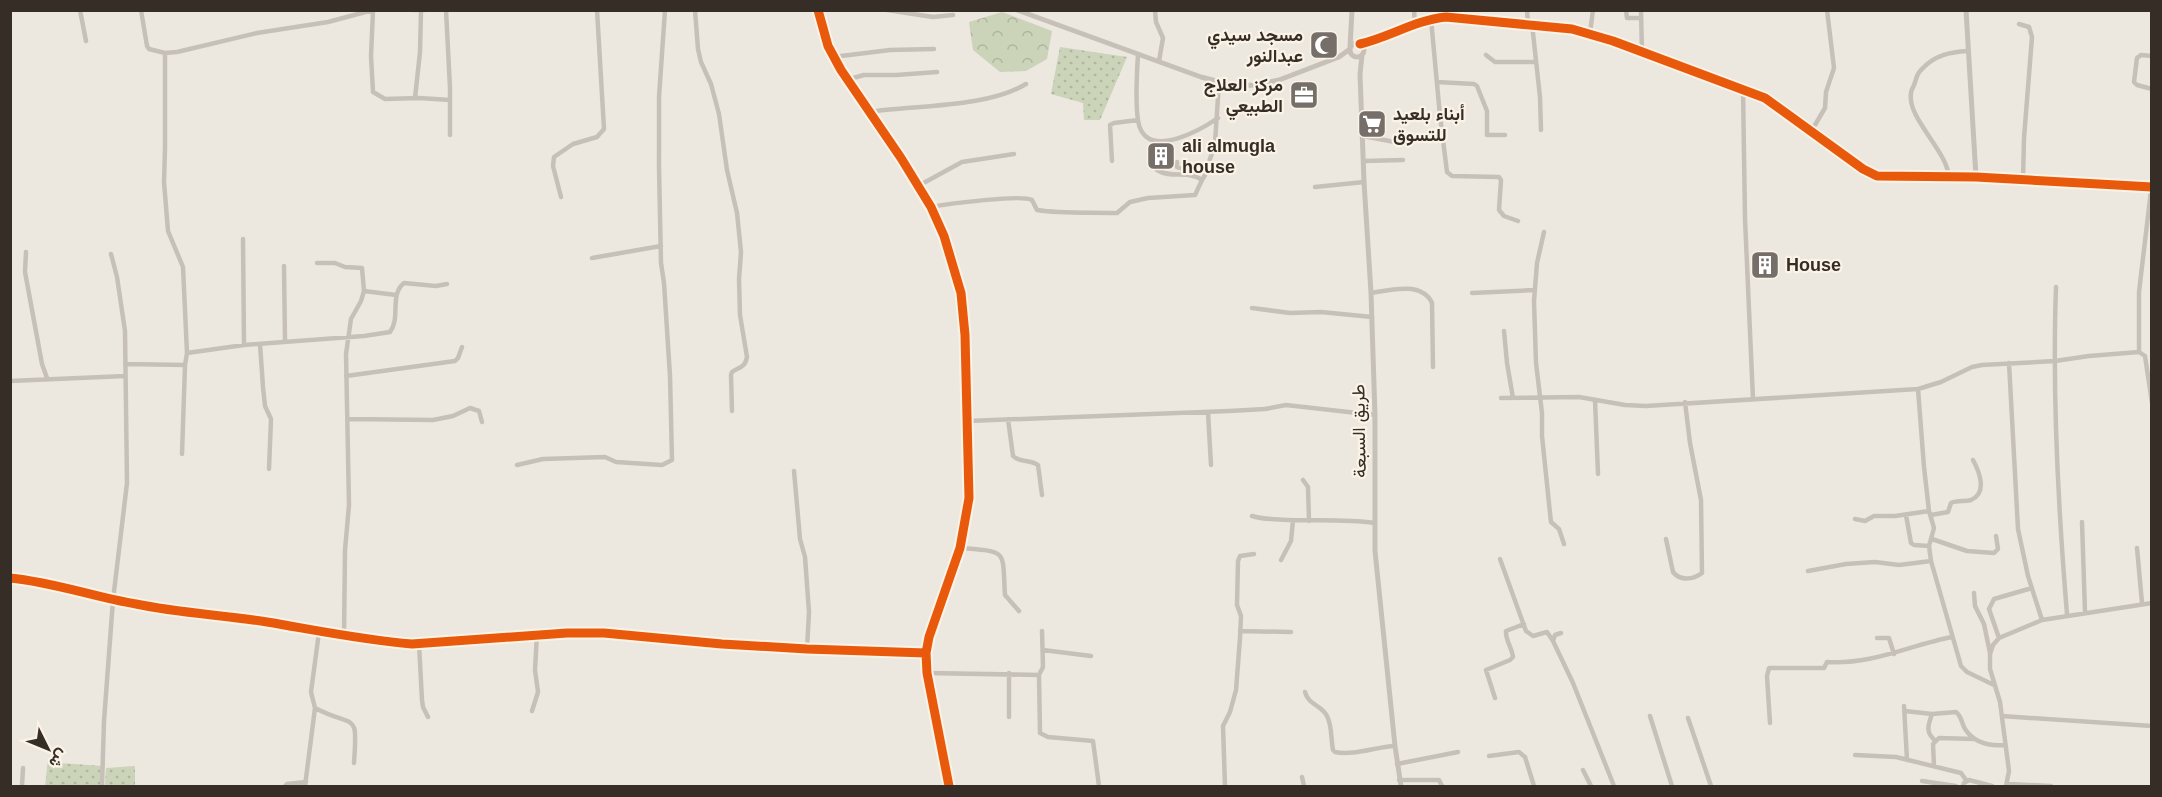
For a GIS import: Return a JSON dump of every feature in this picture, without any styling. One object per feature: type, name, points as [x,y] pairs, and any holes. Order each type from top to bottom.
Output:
[{"type":"street","points":[[80,10],[86,41]]},
{"type":"street","points":[[141,10],[147,46],[149,49],[165,53],[258,33],[341,19],[373,10],[371,56],[373,92],[385,99],[450,100]]},
{"type":"street","points":[[341,19],[342,10]]},
{"type":"street","points":[[413,10],[423,11],[415,98]]},
{"type":"street","points":[[447,10],[450,135]]},
{"type":"street","points":[[561,197],[553,166],[554,157],[573,144],[597,136],[604,129],[597,10]]},
{"type":"street","points":[[517,465],[543,459],[605,458],[616,462],[662,465],[672,459],[670,376],[661,246],[659,96],[665,10]]},
{"type":"street","points":[[695,10],[701,62],[711,84],[719,114],[727,170],[737,213],[741,252],[740,315],[747,357],[746,363],[730,375],[732,411]]},
{"type":"street","points":[[818,10],[825,39],[846,80],[931,207],[944,236],[961,293],[966,335],[969,498],[960,548],[929,637],[926,653],[927,673],[949,786]]},
{"type":"street","points":[[888,10],[933,17],[953,15]]},
{"type":"street","points":[[1017,10],[1234,86],[1280,80],[1339,57],[1362,54],[1377,40]]},
{"type":"street","points":[[1155,10],[1156,21],[1163,38],[1159,61]]},
{"type":"street","points":[[1352,10],[1350,48],[1360,74]]},
{"type":"street","points":[[1414,10],[1415,23]]},
{"type":"street","points":[[1527,10],[1540,97],[1541,130]]},
{"type":"street","points":[[1590,33],[1593,10]]},
{"type":"street","points":[[1626,10],[1627,18],[1641,18]]},
{"type":"street","points":[[1641,10],[1642,53]]},
{"type":"street","points":[[1812,130],[1825,108],[1826,92],[1834,68],[1827,10]]},
{"type":"street","points":[[1966,10],[1976,177]]},
{"type":"street","points":[[1431,18],[1448,174],[1498,177],[1501,180],[1499,210],[1504,216],[1518,221]]},
{"type":"street","points":[[1339,57],[1353,44],[1377,40],[1431,18],[1458,18],[1572,29],[1590,33],[1765,98],[1863,169],[1877,176],[1949,176],[2151,185],[2139,292],[2139,352]]},
{"type":"street","points":[[2019,24],[2029,27],[2032,37],[2023,180]]},
{"type":"street","points":[[1352,29],[1364,49],[1360,74]]},
{"type":"street","points":[[833,57],[890,50],[934,49]]},
{"type":"street","points":[[1949,176],[1948,168],[1940,153],[1914,112],[1910,96],[1917,74],[1928,63],[1951,52],[1968,51]]},
{"type":"street","points":[[165,53],[164,188],[168,231],[183,267],[188,353],[185,366],[183,454]]},
{"type":"street","points":[[1138,54],[1138,120],[1147,138],[1163,141],[1188,135],[1203,129],[1218,118]]},
{"type":"street","points":[[1486,55],[1495,62],[1535,62]]},
{"type":"street","points":[[2151,56],[2141,55],[2137,58],[2134,82],[2151,89]]},
{"type":"street","points":[[846,80],[864,75],[937,72]]},
{"type":"street","name":"طريق السبعة","points":[[1360,74],[1372,317],[1376,561],[1400,783]]},
{"type":"street","points":[[931,207],[978,200],[1024,197],[1032,200],[1036,210],[1059,213],[1073,211],[1118,213],[1130,202],[1148,198],[1195,195],[1213,153],[1218,118],[1219,82]]},
{"type":"street","points":[[1437,82],[1477,86],[1486,111],[1487,135],[1505,135]]},
{"type":"street","points":[[869,112],[969,102],[1026,84]]},
{"type":"street","points":[[1743,89],[1745,229],[1753,399]]},
{"type":"street","points":[[1112,161],[1110,125],[1138,120]]},
{"type":"street","points":[[1363,136],[1400,142]]},
{"type":"street","points":[[918,186],[962,162],[1014,154]]},
{"type":"street","points":[[1364,161],[1403,160]]},
{"type":"street","points":[[1177,162],[1177,167],[1192,171],[1202,180]]},
{"type":"street","points":[[1157,170],[1170,175],[1195,175]]},
{"type":"street","points":[[1315,187],[1364,182]]},
{"type":"street","points":[[1544,232],[1534,290],[1535,357],[1541,397],[1542,436],[1551,522],[1559,529],[1563,544]]},
{"type":"street","points":[[243,239],[244,345]]},
{"type":"street","points":[[592,258],[661,246]]},
{"type":"street","points":[[26,252],[25,272],[42,364],[47,378]]},
{"type":"street","points":[[102,786],[104,721],[113,600],[127,483],[125,331],[111,254]]},
{"type":"street","points":[[316,263],[335,263],[345,267],[362,268],[364,291],[351,320],[347,337],[349,505],[345,550],[344,636]]},
{"type":"street","points":[[284,266],[285,342]]},
{"type":"street","points":[[188,353],[244,345],[381,334],[393,330],[396,295],[404,283],[436,286],[447,284]]},
{"type":"street","points":[[2056,287],[2054,394],[2061,548],[2067,615]]},
{"type":"street","points":[[1371,293],[1412,289],[1421,291],[1430,298],[1433,367]]},
{"type":"street","points":[[1472,293],[1534,290]]},
{"type":"street","points":[[364,291],[396,295]]},
{"type":"street","points":[[1252,308],[1290,313],[1321,312],[1372,317]]},
{"type":"street","points":[[1504,331],[1513,398]]},
{"type":"street","points":[[260,344],[264,396],[271,419],[269,469]]},
{"type":"street","points":[[346,376],[454,361],[459,358],[462,347]]},
{"type":"street","points":[[1501,398],[1579,397],[1635,406],[1918,389],[1941,382],[1971,367],[2139,352],[2145,356],[2151,403]]},
{"type":"street","points":[[2010,363],[2018,529],[2042,620]]},
{"type":"street","points":[[125,364],[185,366]]},
{"type":"street","points":[[10,381],[125,376]]},
{"type":"street","points":[[1918,389],[1930,513],[1934,528],[1929,546],[1931,561],[1961,666],[1967,672],[1994,685]]},
{"type":"street","points":[[1595,400],[1598,474]]},
{"type":"street","points":[[1666,539],[1676,577],[1682,579],[1697,577],[1702,573],[1701,500],[1685,402]]},
{"type":"street","points":[[968,421],[1265,410],[1286,405],[1375,415]]},
{"type":"street","points":[[349,419],[433,420],[453,416],[470,408],[479,411],[482,422]]},
{"type":"street","points":[[1208,412],[1212,465]]},
{"type":"street","points":[[1008,419],[1013,456],[1016,459],[1027,460],[1038,465],[1042,495]]},
{"type":"street","points":[[1855,519],[1865,521],[1874,516],[1948,512],[1951,502],[1972,500],[1981,485],[1980,475],[1973,460]]},
{"type":"street","points":[[794,471],[800,539],[805,557],[809,612],[807,649]]},
{"type":"street","points":[[1303,480],[1308,487],[1309,521]]},
{"type":"street","points":[[1906,515],[1911,543],[1929,546]]},
{"type":"street","points":[[1252,516],[1374,523]]},
{"type":"street","points":[[1281,560],[1291,540],[1293,520]]},
{"type":"street","points":[[2082,522],[2085,612]]},
{"type":"street","points":[[1932,539],[1967,550],[1994,553],[1998,549],[1996,536]]},
{"type":"street","points":[[960,548],[994,551],[1002,557],[1005,595],[1018,611]]},
{"type":"street","points":[[2137,548],[2142,603]]},
{"type":"street","points":[[1226,786],[1223,726],[1233,705],[1236,690],[1241,614],[1237,605],[1238,558],[1242,555],[1254,554]]},
{"type":"street","points":[[1500,559],[1529,635],[1547,632],[1553,641],[1573,683],[1614,786]]},
{"type":"street","points":[[1808,571],[1846,564],[1875,562],[1899,565],[1931,561]]},
{"type":"street","points":[[10,578],[147,606],[267,622],[391,643],[419,644],[537,634],[604,633],[807,649],[926,653]]},
{"type":"street","points":[[1982,616],[1994,599],[2032,588]]},
{"type":"street","points":[[1974,593],[1975,606],[1982,616],[1990,654],[1990,669],[2000,702],[2008,771],[2007,785],[2051,786]]},
{"type":"street","points":[[1990,654],[1999,638],[2042,620],[2151,603]]},
{"type":"street","points":[[1989,609],[1999,638]]},
{"type":"street","points":[[1494,698],[1486,670],[1513,657],[1506,631],[1524,624]]},
{"type":"street","points":[[1042,631],[1043,667],[1039,675],[1040,733],[1048,738],[1093,741],[1099,786]]},
{"type":"street","points":[[1240,631],[1291,632]]},
{"type":"street","points":[[285,786],[305,784],[315,708],[312,692],[319,632]]},
{"type":"street","points":[[1553,641],[1555,635],[1561,633]]},
{"type":"street","points":[[532,711],[538,692],[535,670],[537,634]]},
{"type":"street","points":[[1770,723],[1767,676],[1769,668],[1824,668],[1827,662],[1864,660],[1894,654],[1917,645],[1952,637]]},
{"type":"street","points":[[1877,638],[1888,638],[1894,654]]},
{"type":"street","points":[[419,644],[422,700],[429,717]]},
{"type":"street","points":[[1043,650],[1091,656]]},
{"type":"street","points":[[927,673],[1039,675]]},
{"type":"street","points":[[1009,673],[1009,717]]},
{"type":"street","points":[[1305,692],[1311,703],[1320,708],[1328,717],[1335,752],[1353,753],[1376,747],[1395,746]]},
{"type":"street","points":[[315,708],[353,724],[356,735],[354,763]]},
{"type":"street","points":[[1907,760],[1904,709],[1932,714],[1956,712],[1962,717],[1964,728],[1975,739]]},
{"type":"street","points":[[1932,714],[1928,729],[1936,741]]},
{"type":"street","points":[[1650,716],[1672,786]]},
{"type":"street","points":[[2001,716],[2151,726]]},
{"type":"street","points":[[1688,718],[1711,786]]},
{"type":"street","points":[[1934,766],[1934,744],[1944,736],[1975,739],[1992,746],[2004,745]]},
{"type":"street","points":[[1488,756],[1519,752],[1525,757],[1534,786]]},
{"type":"street","points":[[1397,764],[1458,753]]},
{"type":"street","points":[[1855,755],[1881,755],[1934,766],[1961,773],[1966,780],[1992,786]]},
{"type":"street","points":[[22,786],[23,768]]},
{"type":"street","points":[[1583,770],[1591,786]]},
{"type":"street","points":[[1302,777],[1304,786]]},
{"type":"street","points":[[1400,783],[1439,780],[1442,786]]},
{"type":"street","points":[[1963,786],[1966,780]]},
{"type":"street","points":[[1922,782],[1956,786]]},
{"type":"green space","points":[[1002,12],[1052,31],[1047,59],[1026,71],[1000,72],[973,50],[969,22]]},
{"type":"green space","points":[[1060,47],[1127,57],[1100,120],[1084,120],[1083,103],[1051,94]]},
{"type":"green space","points":[[48,759],[58,759],[59,763],[102,766],[100,786],[45,786]]},
{"type":"green space","points":[[135,766],[135,786],[105,786],[106,768]]},
{"type":"cycle path","points":[[818,10],[828,46],[841,70],[901,158],[931,207],[944,236],[961,293],[965,335],[969,498],[960,548],[929,637],[926,653],[927,673],[949,786]]},
{"type":"cycle path","points":[[1360,44],[1424,22],[1446,17],[1572,29],[1613,41],[1765,98],[1863,169],[1877,176],[1976,177],[2152,187]]},
{"type":"cycle path","points":[[10,578],[152,607],[412,644],[567,633],[604,633],[722,644],[926,653]]},
{"type":"place","name":"مسجد سيدي عبدالنور","points":[[1324,45]]},
{"type":"place","name":"مركز العلاج الطبيعي","points":[[1304,95]]},
{"type":"place","name":"أبناء بلعيد للتسوق","points":[[1372,124]]},
{"type":"place","name":"ali almugla house","points":[[1161,156]]},
{"type":"place","name":"House","points":[[1765,265]]}]
